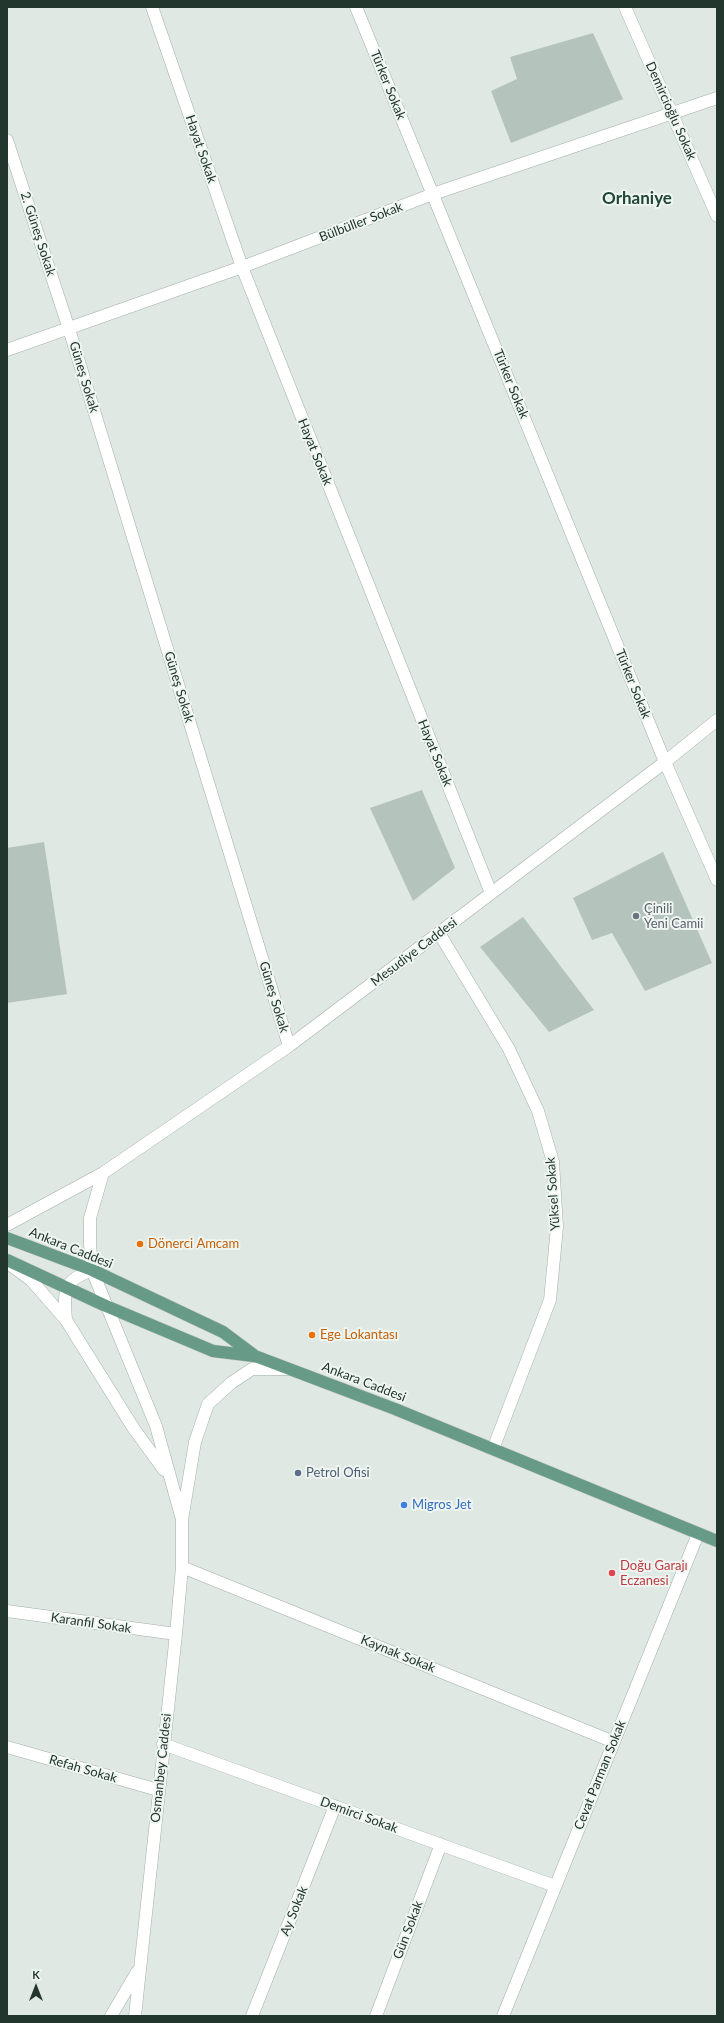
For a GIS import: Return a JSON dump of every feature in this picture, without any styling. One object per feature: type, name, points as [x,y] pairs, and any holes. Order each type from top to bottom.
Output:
[{"type":"main road","name":"Ankara Caddesi","points":[[7,1238],[92,1270],[223,1332],[255,1356],[395,1408],[717,1541]]},
{"type":"main road","points":[[7,1261],[67,1286],[106,1306],[213,1351],[255,1356]]},
{"type":"street","name":"Hayat Sokak","points":[[152,7],[242,267],[491,893]]},
{"type":"street","name":"Türker Sokak","points":[[356,7],[665,762],[717,880]]},
{"type":"street","name":"Demircioğlu Sokak","points":[[625,7],[717,216]]},
{"type":"street","name":"Bülbüller Sokak","points":[[7,350],[242,267],[433,194],[717,98]]},
{"type":"street","name":"2. Güneş Sokak","points":[[7,140],[69,329]]},
{"type":"street","name":"Güneş Sokak","points":[[69,329],[289,1046]]},
{"type":"street","name":"Mesudiye Caddesi","points":[[7,1225],[103,1173],[289,1046],[665,762],[717,720]]},
{"type":"street","name":"Yüksel Sokak","points":[[439,933],[509,1050],[538,1111],[553,1162],[557,1227],[550,1300],[494,1449]]},
{"type":"street","points":[[103,1173],[90,1218],[92,1270],[156,1426],[168,1476],[182,1520]]},
{"type":"street","points":[[7,1261],[31,1280],[66,1320],[134,1429],[168,1476]]},
{"type":"street","points":[[66,1320],[64,1297],[67,1286],[78,1275],[92,1270]]},
{"type":"street","points":[[182,1520],[195,1442],[208,1404],[231,1382],[252,1369],[288,1369]]},
{"type":"street","name":"Osmanbey Caddesi","points":[[135,2016],[158,1790],[176,1634],[182,1567],[182,1520]]},
{"type":"street","name":"Cevat Parman Sokak","points":[[503,2016],[698,1534]]},
{"type":"street","name":"Kaynak Sokak","points":[[182,1567],[614,1742]]},
{"type":"street","name":"Karanfil Sokak","points":[[7,1611],[176,1634]]},
{"type":"street","name":"Demirci Sokak","points":[[163,1744],[555,1886]]},
{"type":"street","name":"Refah Sokak","points":[[7,1747],[158,1790]]},
{"type":"street","name":"Ay Sokak","points":[[252,2016],[335,1806]]},
{"type":"street","name":"Gün Sokak","points":[[376,2016],[441,1844]]},
{"type":"street","points":[[111,2016],[139,1969]]},
{"type":"building","points":[[593,33],[623,99],[511,143],[491,91],[517,79],[510,57]]},
{"type":"building","points":[[422,790],[455,868],[413,901],[370,808]]},
{"type":"building","points":[[44,842],[67,994],[7,1003],[7,848]]},
{"type":"building","name":"Çinili Yeni Camii","points":[[663,852],[712,963],[645,991],[612,933],[592,940],[573,898]]},
{"type":"building","points":[[523,917],[594,1010],[549,1032],[480,947]]},
{"type":"place","name":"Çinili Yeni Camii","points":[[636,916]]},
{"type":"place","name":"Dönerci Amcam","points":[[140,1244]]},
{"type":"place","name":"Ege Lokantası","points":[[312,1335]]},
{"type":"place","name":"Petrol Ofisi","points":[[298,1473]]},
{"type":"place","name":"Migros Jet","points":[[404,1505]]},
{"type":"place","name":"Doğu Garajı Eczanesi","points":[[612,1573]]},
{"type":"district","name":"Orhaniye","points":[[637,199]]}]
